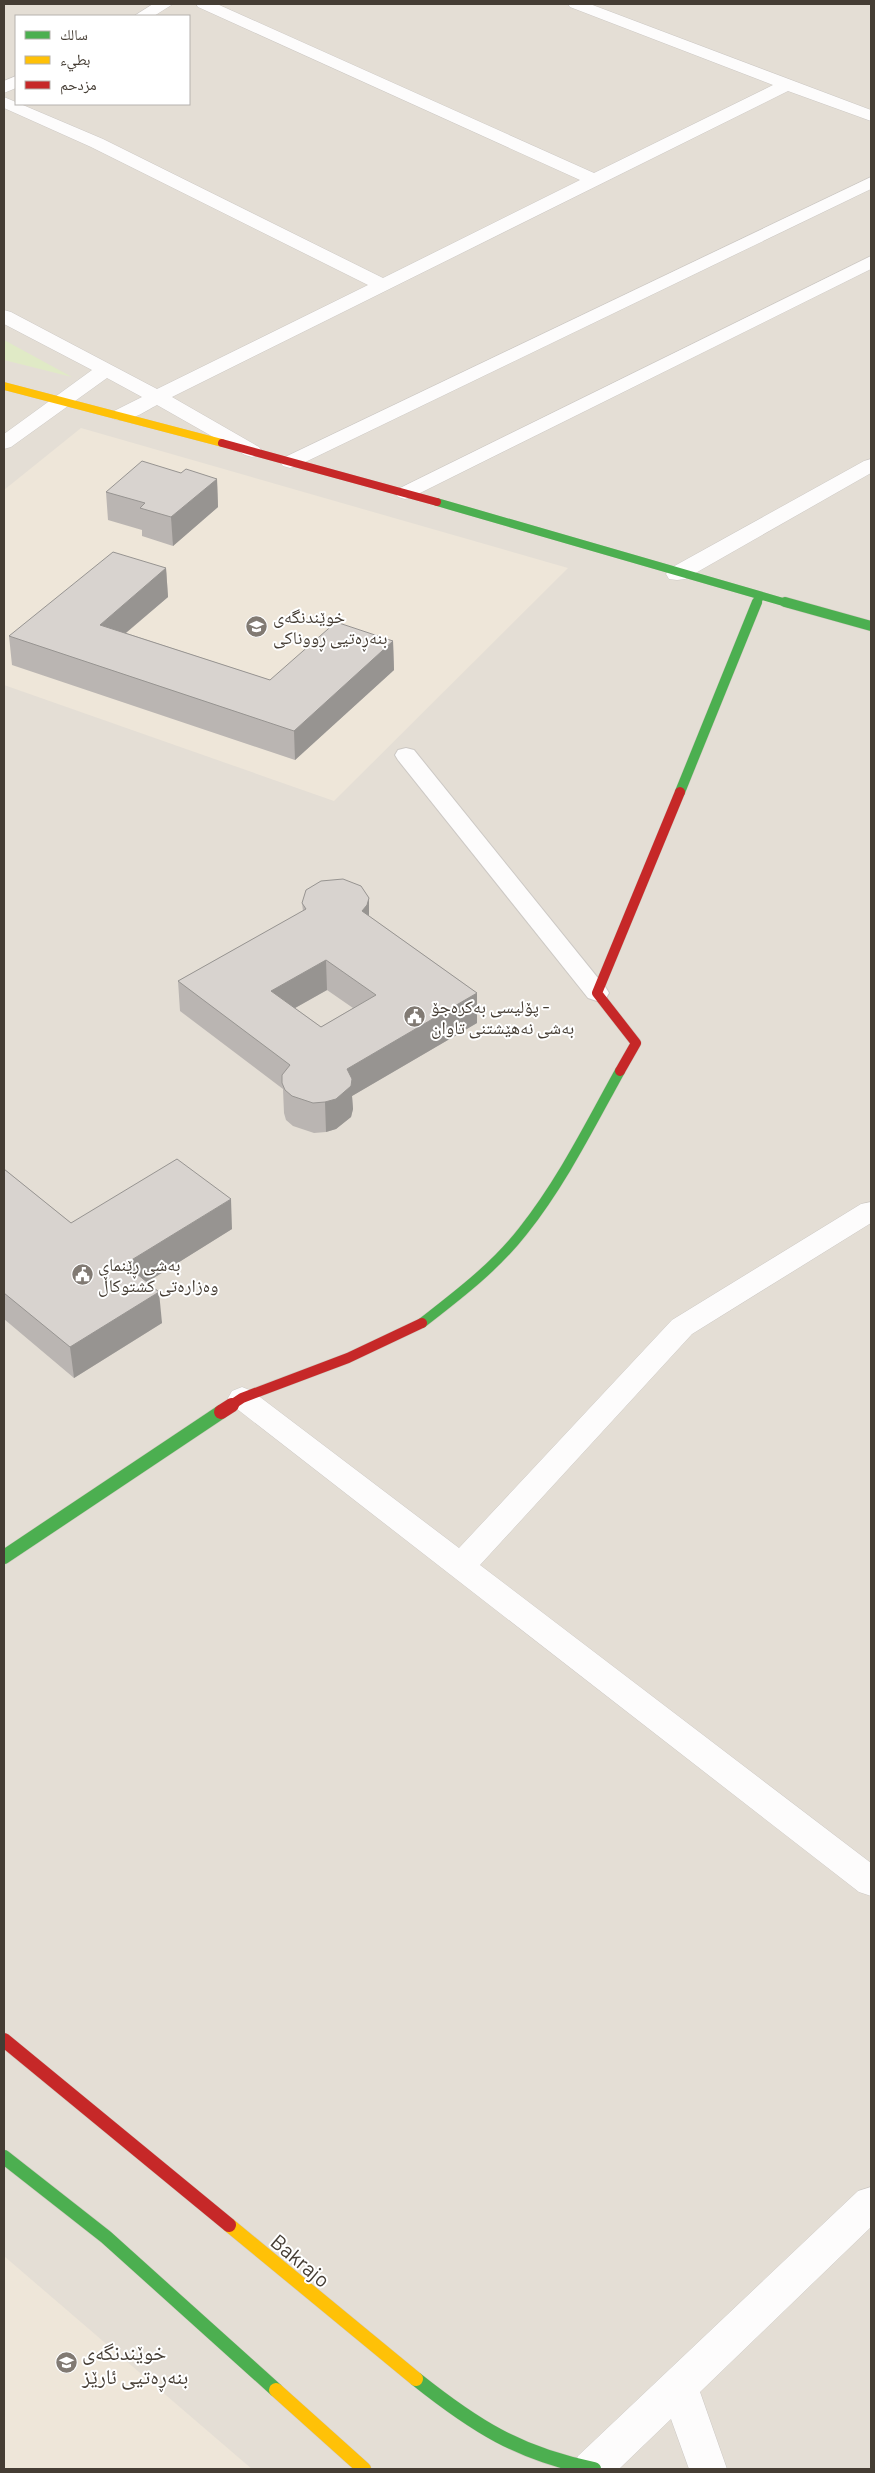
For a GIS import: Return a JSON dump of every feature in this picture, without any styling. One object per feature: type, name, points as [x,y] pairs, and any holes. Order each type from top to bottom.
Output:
[{"type":"street","points":[[144,15],[165,4]]},
{"type":"street","points":[[204,4],[595,180]]},
{"type":"street","points":[[576,4],[871,116]]},
{"type":"street","points":[[4,88],[15,82]]},
{"type":"street","points":[[121,415],[788,84]]},
{"type":"street","points":[[4,102],[97,143],[382,285]]},
{"type":"street","points":[[290,462],[871,182]]},
{"type":"street","points":[[405,493],[871,262]]},
{"type":"street","points":[[4,316],[157,397],[252,452]]},
{"type":"street","points":[[4,443],[105,370]]},
{"type":"street","points":[[4,386],[121,415],[405,493],[759,598],[871,626]]},
{"type":"street","points":[[677,574],[871,465]]},
{"type":"street","points":[[4,1557],[242,1398],[348,1358],[418,1326],[472,1285],[523,1231],[557,1181],[636,1043],[597,993],[759,598]]},
{"type":"street","points":[[461,1566],[682,1327],[871,1211]]},
{"type":"street","points":[[242,1398],[871,1882]]},
{"type":"street","name":"Bakrajo","points":[[4,2040],[461,2416],[508,2446],[565,2465],[593,2469]]},
{"type":"street","points":[[4,2157],[106,2237],[364,2469]]},
{"type":"street","points":[[593,2469],[871,2203]]},
{"type":"street","points":[[679,2387],[708,2469]]},
{"type":"lane","points":[[406,755],[597,993]]},
{"type":"shaded area","points":[[4,4],[871,4],[871,2469],[4,2469]]},
{"type":"shaded area","name":"خوێندنگەی بنەڕەتیی ڕووناکی","points":[[81,428],[568,568],[334,801],[4,685],[4,490]]},
{"type":"shaded area","name":"خوێندنگەی بنەڕەتیی ئارێز","points":[[4,2256],[252,2469],[4,2469]]},
{"type":"green space","points":[[4,340],[72,377],[4,360]]},
{"type":"building","points":[[142,461],[181,473],[186,469],[217,479],[171,517],[140,508],[145,503],[106,492]]},
{"type":"building","points":[[113,552],[166,568],[100,625],[270,680],[336,622],[393,641],[294,731],[9,636]]},
{"type":"building","name":"پۆلیسی بەکرەجۆ - بەشی نەهێشتنی تاوان","points":[[343,879],[361,886],[369,898],[367,905],[362,911],[477,993],[347,1069],[352,1079],[351,1086],[336,1099],[313,1103],[292,1096],[285,1090],[282,1083],[282,1075],[290,1065],[178,981],[306,909],[302,903],[306,890],[321,881]],"holes":[[[326,960],[376,995],[321,1027],[271,991]]]},
{"type":"building","name":"بەشی ڕێنمای وەزارەتی کشتوکاڵ","points":[[177,1159],[231,1199],[125,1264],[159,1292],[70,1347],[4,1293],[4,1169],[71,1223]]},
{"type":"traffic: fast","points":[[437,502],[696,578],[871,626]]},
{"type":"traffic: fast","points":[[680,792],[759,598]]},
{"type":"traffic: fast","points":[[422,1323],[488,1269],[523,1231],[563,1173],[620,1071]]},
{"type":"traffic: fast","points":[[4,1557],[221,1412]]},
{"type":"traffic: fast","points":[[4,2157],[106,2237],[276,2390]]},
{"type":"traffic: fast","points":[[416,2379],[458,2412],[498,2438],[542,2457],[594,2469]]},
{"type":"traffic: slow","points":[[4,386],[222,443]]},
{"type":"traffic: slow","points":[[229,2225],[416,2379]]},
{"type":"traffic: slow","points":[[276,2390],[364,2469]]},
{"type":"traffic: jam","points":[[222,443],[437,502]]},
{"type":"traffic: jam","points":[[620,1071],[636,1043],[597,993],[680,792]]},
{"type":"traffic: jam","points":[[221,1412],[242,1398],[348,1358],[422,1323]]},
{"type":"traffic: jam","points":[[4,2040],[229,2225]]},
{"type":"place","name":"خوێندنگەی بنەڕەتیی ڕووناکی","points":[[257,626]]},
{"type":"place","name":"پۆلیسی بەکرەجۆ - بەشی نەهێشتنی تاوان","points":[[415,1016]]},
{"type":"place","name":"بەشی ڕێنمای وەزارەتی کشتوکاڵ","points":[[82,1274]]},
{"type":"place","name":"خوێندنگەی بنەڕەتیی ئارێز","points":[[66,2363]]}]
